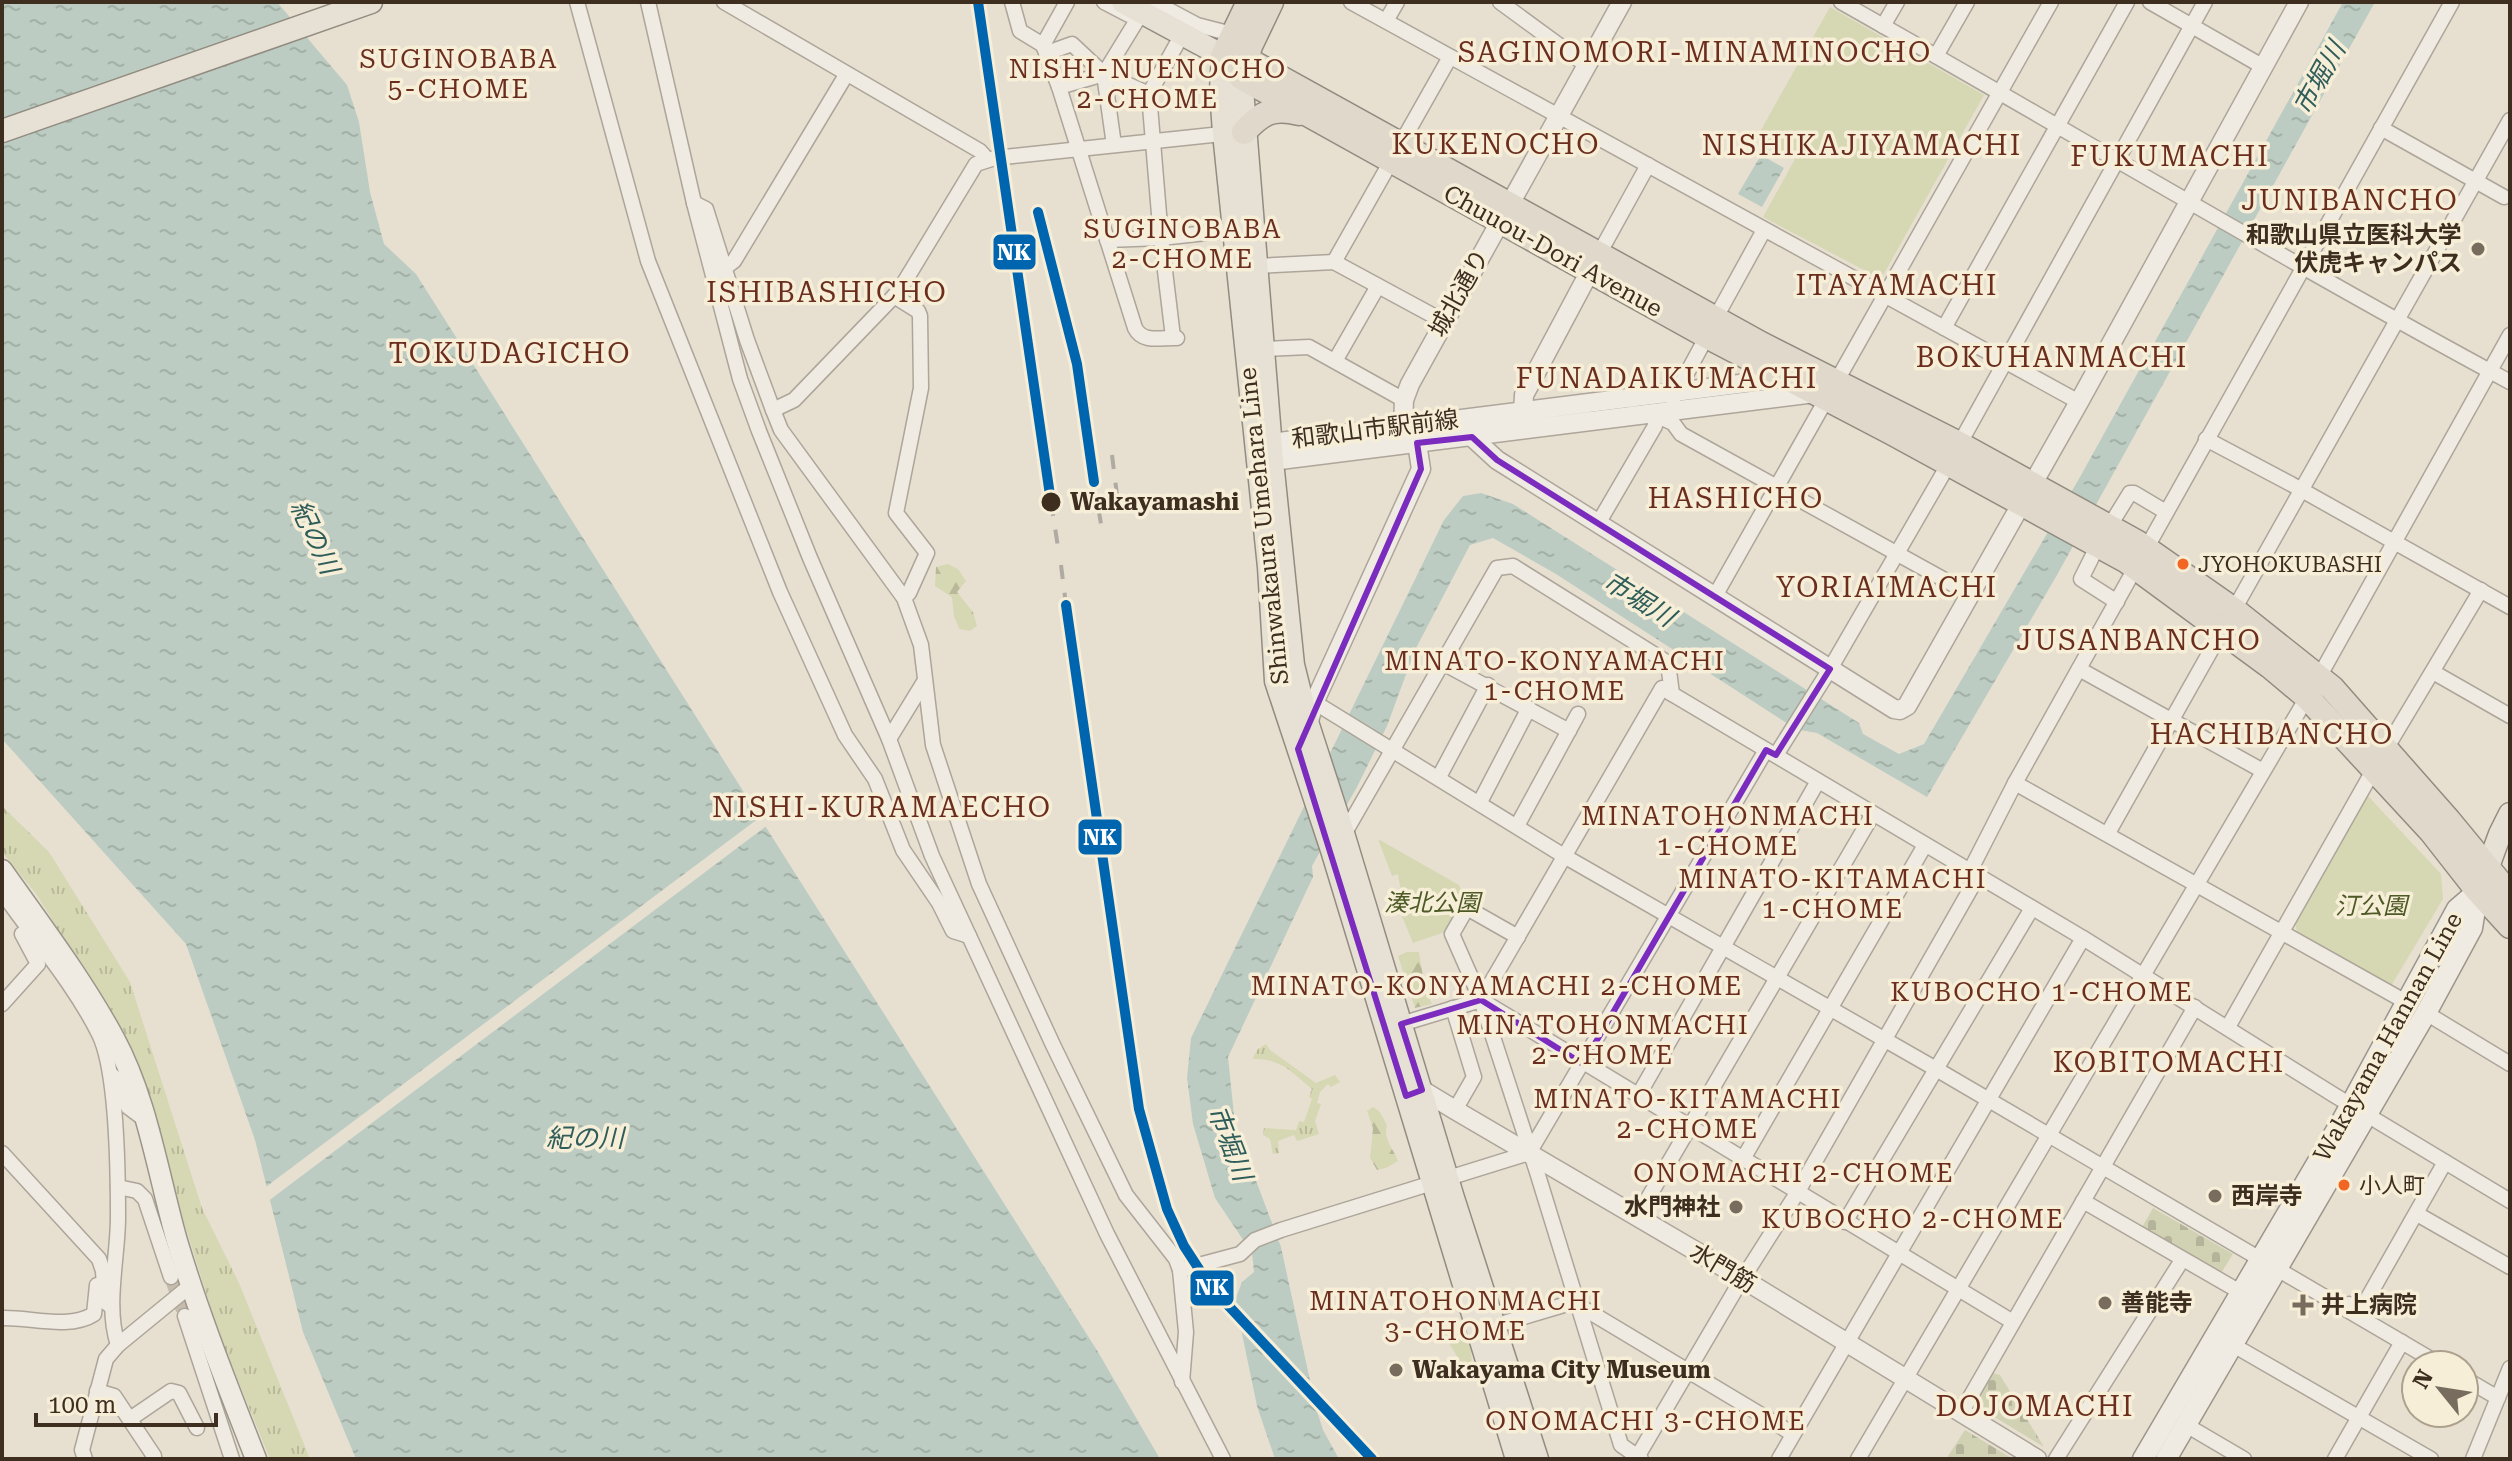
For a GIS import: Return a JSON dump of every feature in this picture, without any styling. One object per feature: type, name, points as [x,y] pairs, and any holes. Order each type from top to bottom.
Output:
[{"type":"highway","points":[[1236,56],[1249,2]]},
{"type":"highway","points":[[1236,56],[1271,2]]},
{"type":"highway","name":"Chuuou-Dori Avenue","points":[[1236,56],[1313,116],[1397,154]]},
{"type":"highway","name":"Chuuou-Dori Avenue","points":[[1236,56],[1397,154],[1711,328],[1954,454],[2141,558],[2228,620],[2313,687],[2380,759],[2483,881]]},
{"type":"highway","points":[[1234,133],[1278,109],[1313,116]]},
{"type":"highway","name":"Chuuou-Dori Avenue","points":[[1711,328],[1786,378],[1824,388]]},
{"type":"highway","points":[[2483,881],[2510,895]]},
{"type":"highway","points":[[2483,881],[2510,926]]},
{"type":"main road","points":[[2,131],[371,2]]},
{"type":"main road","points":[[1123,2],[1187,40],[1236,56]]},
{"type":"main road","name":"Shinwakaura Umehara Line","points":[[1236,56],[1221,90],[1234,133],[1257,266],[1265,349],[1269,567],[1276,681],[1298,749],[1314,770]]},
{"type":"main road","name":"Shinwakaura Umehara Line","points":[[1234,133],[1233,230],[1293,665],[1309,711],[1314,770],[1339,839],[1414,1093]]},
{"type":"main road","points":[[2483,881],[2510,814]]},
{"type":"main road","points":[[1339,839],[1401,1024],[1414,1093],[1517,1459]]},
{"type":"main road","points":[[2,870],[64,958],[114,1038],[144,1119],[190,1286],[256,1459]]},
{"type":"main road","name":"Wakayama Hannan Line","points":[[2359,1110],[2406,1002],[2457,909],[2483,881]]},
{"type":"main road","name":"Wakayama Hannan Line","points":[[2166,1459],[2233,1345],[2270,1263],[2359,1110],[2426,1013],[2472,928],[2483,881]]},
{"type":"main road","points":[[1440,1182],[1494,1326],[1537,1459]]},
{"type":"main road","name":"Wakayama Hannan Line","points":[[2143,1459],[2242,1293],[2270,1263]]},
{"type":"street","points":[[577,2],[648,261],[780,592],[845,735],[875,779],[903,850],[939,903],[953,931],[969,936]]},
{"type":"street","points":[[648,2],[694,203],[740,379],[810,558],[889,739],[932,856],[1107,1234],[1223,1459]]},
{"type":"street","points":[[724,2],[741,6],[846,75],[980,151],[987,159]]},
{"type":"street","points":[[1012,2],[1020,31],[1045,49],[1138,335],[1146,339],[1175,338],[1161,238],[1149,94],[1187,40],[1137,20],[1104,2]]},
{"type":"street","points":[[1045,49],[1067,2]]},
{"type":"street","points":[[1154,2],[1197,25],[1236,56]]},
{"type":"street","points":[[1351,2],[2079,402]]},
{"type":"street","points":[[1386,21],[1397,2]]},
{"type":"street","points":[[1500,2],[1586,65]]},
{"type":"street","name":"城北通り","points":[[1403,426],[1404,400],[1414,375],[1622,2]]},
{"type":"street","points":[[1841,2],[2059,125],[2211,216],[2510,382]]},
{"type":"street","points":[[1883,26],[1897,2]]},
{"type":"street","points":[[1936,56],[1967,2]]},
{"type":"street","points":[[1715,596],[1777,488],[1824,388],[1885,295],[2051,2]]},
{"type":"street","points":[[1944,328],[2127,2]]},
{"type":"street","points":[[2150,2],[2262,66]]},
{"type":"street","points":[[1180,1270],[1240,1254],[1255,1240],[1281,1230],[1529,1153],[1669,916],[1771,752],[1790,733],[1826,675],[1954,454],[2205,2]]},
{"type":"street","points":[[1472,437],[1497,460],[1715,596],[1826,675],[1900,710],[1907,706],[1970,594],[2036,498],[2079,402],[2299,2]]},
{"type":"street","points":[[1518,937],[1467,908],[1452,934],[1481,1000],[1621,1445],[1638,1458],[1797,1193],[1884,1039],[1974,873],[2015,783],[2452,2]]},
{"type":"street","points":[[1114,145],[1104,74],[1137,20]]},
{"type":"street","points":[[1045,49],[1072,44],[1104,74],[1149,94]]},
{"type":"street","points":[[1334,262],[1450,57]]},
{"type":"street","points":[[1059,87],[1104,74]]},
{"type":"street","points":[[726,267],[734,261],[846,75]]},
{"type":"street","points":[[2108,833],[2510,120]]},
{"type":"street","points":[[2381,128],[2504,197]]},
{"type":"street","points":[[773,410],[794,400],[894,296],[976,164],[987,159],[1077,148],[1234,133]]},
{"type":"street","points":[[1523,411],[1524,395],[1648,165]]},
{"type":"street","points":[[694,203],[706,209],[747,340],[781,430],[904,598],[921,645],[933,745],[979,884],[1126,1195],[1176,1259],[1180,1270],[1186,1332],[1182,1382]]},
{"type":"street","points":[[1107,240],[1233,230]]},
{"type":"street","points":[[1599,522],[1764,230]]},
{"type":"street","points":[[1257,266],[1334,262],[1443,321]]},
{"type":"street","points":[[1335,361],[1378,286]]},
{"type":"street","points":[[894,296],[918,311],[920,316],[921,388],[896,513],[927,553],[904,598]]},
{"type":"street","points":[[1858,1459],[2313,687],[2510,335]]},
{"type":"street","points":[[1265,349],[1309,347],[1404,400]]},
{"type":"street","name":"和歌山市駅前線","points":[[1266,452],[1403,426],[1786,378]]},
{"type":"street","name":"和歌山市駅前線","points":[[1266,452],[1472,437],[1661,414],[1824,388]]},
{"type":"street","points":[[1661,414],[1681,434],[1970,594]]},
{"type":"street","points":[[1298,749],[1309,711],[1421,469],[1417,443],[1403,426]]},
{"type":"street","points":[[2206,439],[2510,607]]},
{"type":"street","points":[[2117,602],[2081,579],[2098,533],[2130,493],[2166,512]]},
{"type":"street","points":[[1339,839],[1497,568],[1513,566],[1668,663],[1672,694]]},
{"type":"street","points":[[2228,1027],[2380,759],[2481,590]]},
{"type":"street","points":[[1443,663],[1569,731]]},
{"type":"street","points":[[2079,669],[2263,771]]},
{"type":"street","points":[[2433,672],[2510,716]]},
{"type":"street","points":[[889,739],[924,682]]},
{"type":"street","points":[[1439,777],[1488,685]]},
{"type":"street","points":[[1401,1024],[1481,1000],[1662,688],[2083,938],[2510,1201]]},
{"type":"street","points":[[1480,802],[1529,708]]},
{"type":"street","points":[[1309,711],[1337,717],[1564,856],[1936,1069],[2414,1349]]},
{"type":"street","points":[[1517,826],[1578,714]]},
{"type":"street","points":[[1638,1096],[1818,781]]},
{"type":"street","points":[[2015,783],[2406,1002]]},
{"type":"street","points":[[1637,1217],[1873,814]]},
{"type":"street","points":[[1743,1159],[1925,845]]},
{"type":"street","points":[[2,892],[100,1035],[109,1072],[118,1187],[118,1247],[113,1307],[113,1328],[118,1345]]},
{"type":"street","points":[[1845,1222],[2032,908]]},
{"type":"street","points":[[2,909],[22,934],[38,964],[2,1004]]},
{"type":"street","points":[[1779,1459],[2083,938]]},
{"type":"street","points":[[1481,1000],[2013,1322]]},
{"type":"street","points":[[1961,1413],[2195,1007]]},
{"type":"street","points":[[1453,1008],[1474,1077],[1455,1110]]},
{"type":"street","points":[[2426,1013],[2510,1064]]},
{"type":"street","points":[[109,1072],[118,1081],[128,1107],[144,1119]]},
{"type":"street","name":"水門筋","points":[[1414,1093],[1455,1110],[1529,1153],[1743,1279],[2037,1459]]},
{"type":"street","points":[[2,1153],[99,1259],[105,1302],[113,1307]]},
{"type":"street","points":[[2317,1292],[2335,1295],[2361,1310],[2445,1162]]},
{"type":"street","points":[[118,1187],[137,1191],[145,1199],[171,1277]]},
{"type":"street","points":[[2083,1201],[2242,1293]]},
{"type":"street","points":[[2417,1214],[2510,1267]]},
{"type":"street","points":[[2056,1459],[2182,1260]]},
{"type":"street","points":[[2,1318],[33,1317],[51,1323],[88,1318],[94,1314],[98,1276],[103,1271]]},
{"type":"street","points":[[81,1458],[106,1359],[118,1345],[190,1286]]},
{"type":"street","points":[[1494,1326],[1567,1304],[1578,1305],[1793,1434]]},
{"type":"street","points":[[185,1316],[232,1459]]},
{"type":"street","points":[[2335,1459],[2402,1342]]},
{"type":"street","points":[[2233,1345],[2431,1459]]},
{"type":"street","points":[[2473,1459],[2510,1368]]},
{"type":"street","points":[[2480,1387],[2498,1398]]},
{"type":"street","points":[[97,1391],[114,1396],[154,1456]]},
{"type":"street","points":[[130,1419],[171,1391],[179,1393],[197,1428]]},
{"type":"street","points":[[2186,1425],[2244,1459]]},
{"type":"highlighted area","points":[[1472,437],[1497,460],[1830,669],[1776,755],[1766,750],[1583,1064],[1481,1000],[1401,1024],[1422,1090],[1406,1096],[1298,749],[1421,469],[1417,443]]},
{"type":"green space","points":[[1830,7],[1984,95],[1881,279],[1763,217],[1795,159],[1757,137]]},
{"type":"green space","points":[[948,564],[958,569],[966,581],[957,592],[973,612],[977,626],[970,631],[960,629],[954,617],[952,597],[935,586],[936,567]]},
{"type":"green space","name":"汀公園","points":[[2367,795],[2441,874],[2443,899],[2391,986],[2297,932],[2295,923]]},
{"type":"green space","points":[[2,806],[49,852],[130,982],[202,1208],[239,1283],[310,1459],[270,1459],[219,1334],[128,1044],[37,895],[2,852]]},
{"type":"green space","name":"湊北公園","points":[[1378,839],[1459,885],[1465,901],[1448,931],[1413,943],[1399,909],[1403,905],[1398,874],[1392,876]]},
{"type":"green space","points":[[1419,952],[1425,989],[1432,1004],[1415,1008],[1398,956]]},
{"type":"green space","points":[[1266,1044],[1316,1083],[1335,1075],[1340,1082],[1331,1087],[1328,1084],[1320,1092],[1317,1103],[1321,1104],[1315,1121],[1319,1134],[1297,1141],[1294,1135],[1278,1141],[1279,1153],[1273,1154],[1270,1139],[1263,1135],[1264,1128],[1296,1130],[1299,1121],[1304,1122],[1312,1089],[1279,1064],[1252,1059],[1258,1049]]},
{"type":"green space","points":[[1373,1107],[1387,1125],[1387,1139],[1398,1161],[1377,1170],[1370,1158],[1373,1128],[1367,1111]]},
{"type":"green space","points":[[2153,1208],[2233,1254],[2220,1275],[2141,1229]]},
{"type":"green space","points":[[1448,1327],[1470,1333],[1472,1365],[1465,1368],[1439,1331]]},
{"type":"green space","points":[[1993,1373],[2000,1375],[2044,1447],[1975,1405]]},
{"type":"green space","points":[[1965,1430],[2013,1459],[1946,1459]]},
{"type":"water","name":"紀の川","points":[[2,2],[277,2],[347,85],[359,122],[370,192],[384,244],[416,274],[1098,1352],[1160,1459],[356,1459],[303,1332],[255,1140],[186,944],[2,739]]},
{"type":"water","name":"市堀川","points":[[2343,2],[2375,2],[2057,575],[1927,797],[1817,733],[1800,730],[1785,722],[1556,574],[1493,538],[1470,545],[1415,650],[1387,726],[1357,787],[1312,866],[1313,877],[1228,1057],[1235,1125],[1281,1247],[1316,1408],[1323,1430],[1339,1459],[1275,1459],[1257,1406],[1235,1300],[1242,1282],[1254,1272],[1252,1253],[1215,1198],[1193,1124],[1187,1078],[1191,1038],[1444,520],[1463,496],[1481,493],[1513,504],[1859,723],[1863,734],[1899,754],[1924,744],[2080,477]]},
{"type":"water","points":[[1761,155],[1784,168],[1762,207],[1738,194]]},
{"type":"pier","points":[[763,815],[769,824],[267,1202],[263,1189]]},
{"type":"pier","points":[[1238,1315],[1315,1392],[1316,1405],[1241,1326]]},
{"type":"tunnel","points":[[171,1277],[185,1316]]},
{"type":"railway","points":[[1112,455],[1117,495]]},
{"type":"railway","points":[[1094,482],[1101,524]]},
{"type":"railway","points":[[1051,502],[1058,547]]},
{"type":"railway","points":[[1061,565],[1066,605]]},
{"type":"transit line","name":"NK","points":[[978,2],[1051,502]]},
{"type":"transit line","name":"NK","points":[[1038,212],[1077,364],[1094,482]]},
{"type":"transit line","name":"NK","points":[[1066,605],[1139,1109],[1167,1209],[1184,1246],[1210,1286],[1372,1459]]},
{"type":"place","name":"和歌山県立医科大学 伏虎キャンパス","points":[[2478,249]]},
{"type":"place","name":"Wakayamashi","points":[[1051,502]]},
{"type":"place","name":"JYOHOKUBASHI","points":[[2183,564]]},
{"type":"place","name":"小人町","points":[[2344,1185]]},
{"type":"place","name":"西岸寺","points":[[2215,1196]]},
{"type":"place","name":"水門神社","points":[[1736,1207]]},
{"type":"place","name":"善能寺","points":[[2105,1303]]},
{"type":"place","name":"井上病院","points":[[2303,1305]]},
{"type":"place","name":"Wakayama City Museum","points":[[1396,1370]]},
{"type":"district","name":"SAGINOMORI-MINAMINOCHO","points":[[1695,52]]},
{"type":"district","name":"SUGINOBABA 5-CHOME","points":[[459,74]]},
{"type":"district","name":"NISHI-NUENOCHO 2-CHOME","points":[[1148,84]]},
{"type":"district","name":"KUKENOCHO","points":[[1496,144]]},
{"type":"district","name":"NISHIKAJIYAMACHI","points":[[1862,145]]},
{"type":"district","name":"FUKUMACHI","points":[[2170,156]]},
{"type":"district","name":"JUNIBANCHO","points":[[2350,200]]},
{"type":"district","name":"SUGINOBABA 2-CHOME","points":[[1183,244]]},
{"type":"district","name":"ITAYAMACHI","points":[[1897,285]]},
{"type":"district","name":"ISHIBASHICHO","points":[[827,292]]},
{"type":"district","name":"TOKUDAGICHO","points":[[510,353]]},
{"type":"district","name":"BOKUHANMACHI","points":[[2052,357]]},
{"type":"district","name":"FUNADAIKUMACHI","points":[[1667,378]]},
{"type":"district","name":"HASHICHO","points":[[1736,498]]},
{"type":"district","name":"YORIAIMACHI","points":[[1887,587]]},
{"type":"district","name":"JUSANBANCHO","points":[[2139,640]]},
{"type":"district","name":"MINATO-KONYAMACHI 1-CHOME","points":[[1555,676]]},
{"type":"district","name":"HACHIBANCHO","points":[[2272,734]]},
{"type":"district","name":"NISHI-KURAMAECHO","points":[[882,807]]},
{"type":"district","name":"MINATOHONMACHI 1-CHOME","points":[[1728,831]]},
{"type":"district","name":"MINATO-KITAMACHI 1-CHOME","points":[[1833,894]]},
{"type":"district","name":"MINATO-KONYAMACHI 2-CHOME","points":[[1497,986]]},
{"type":"district","name":"KUBOCHO 1-CHOME","points":[[2042,992]]},
{"type":"district","name":"MINATOHONMACHI 2-CHOME","points":[[1603,1040]]},
{"type":"district","name":"KOBITOMACHI","points":[[2169,1062]]},
{"type":"district","name":"MINATO-KITAMACHI 2-CHOME","points":[[1688,1114]]},
{"type":"district","name":"ONOMACHI 2-CHOME","points":[[1794,1173]]},
{"type":"district","name":"KUBOCHO 2-CHOME","points":[[1913,1219]]},
{"type":"district","name":"MINATOHONMACHI 3-CHOME","points":[[1456,1316]]},
{"type":"district","name":"DOJOMACHI","points":[[2035,1406]]},
{"type":"district","name":"ONOMACHI 3-CHOME","points":[[1646,1421]]}]
